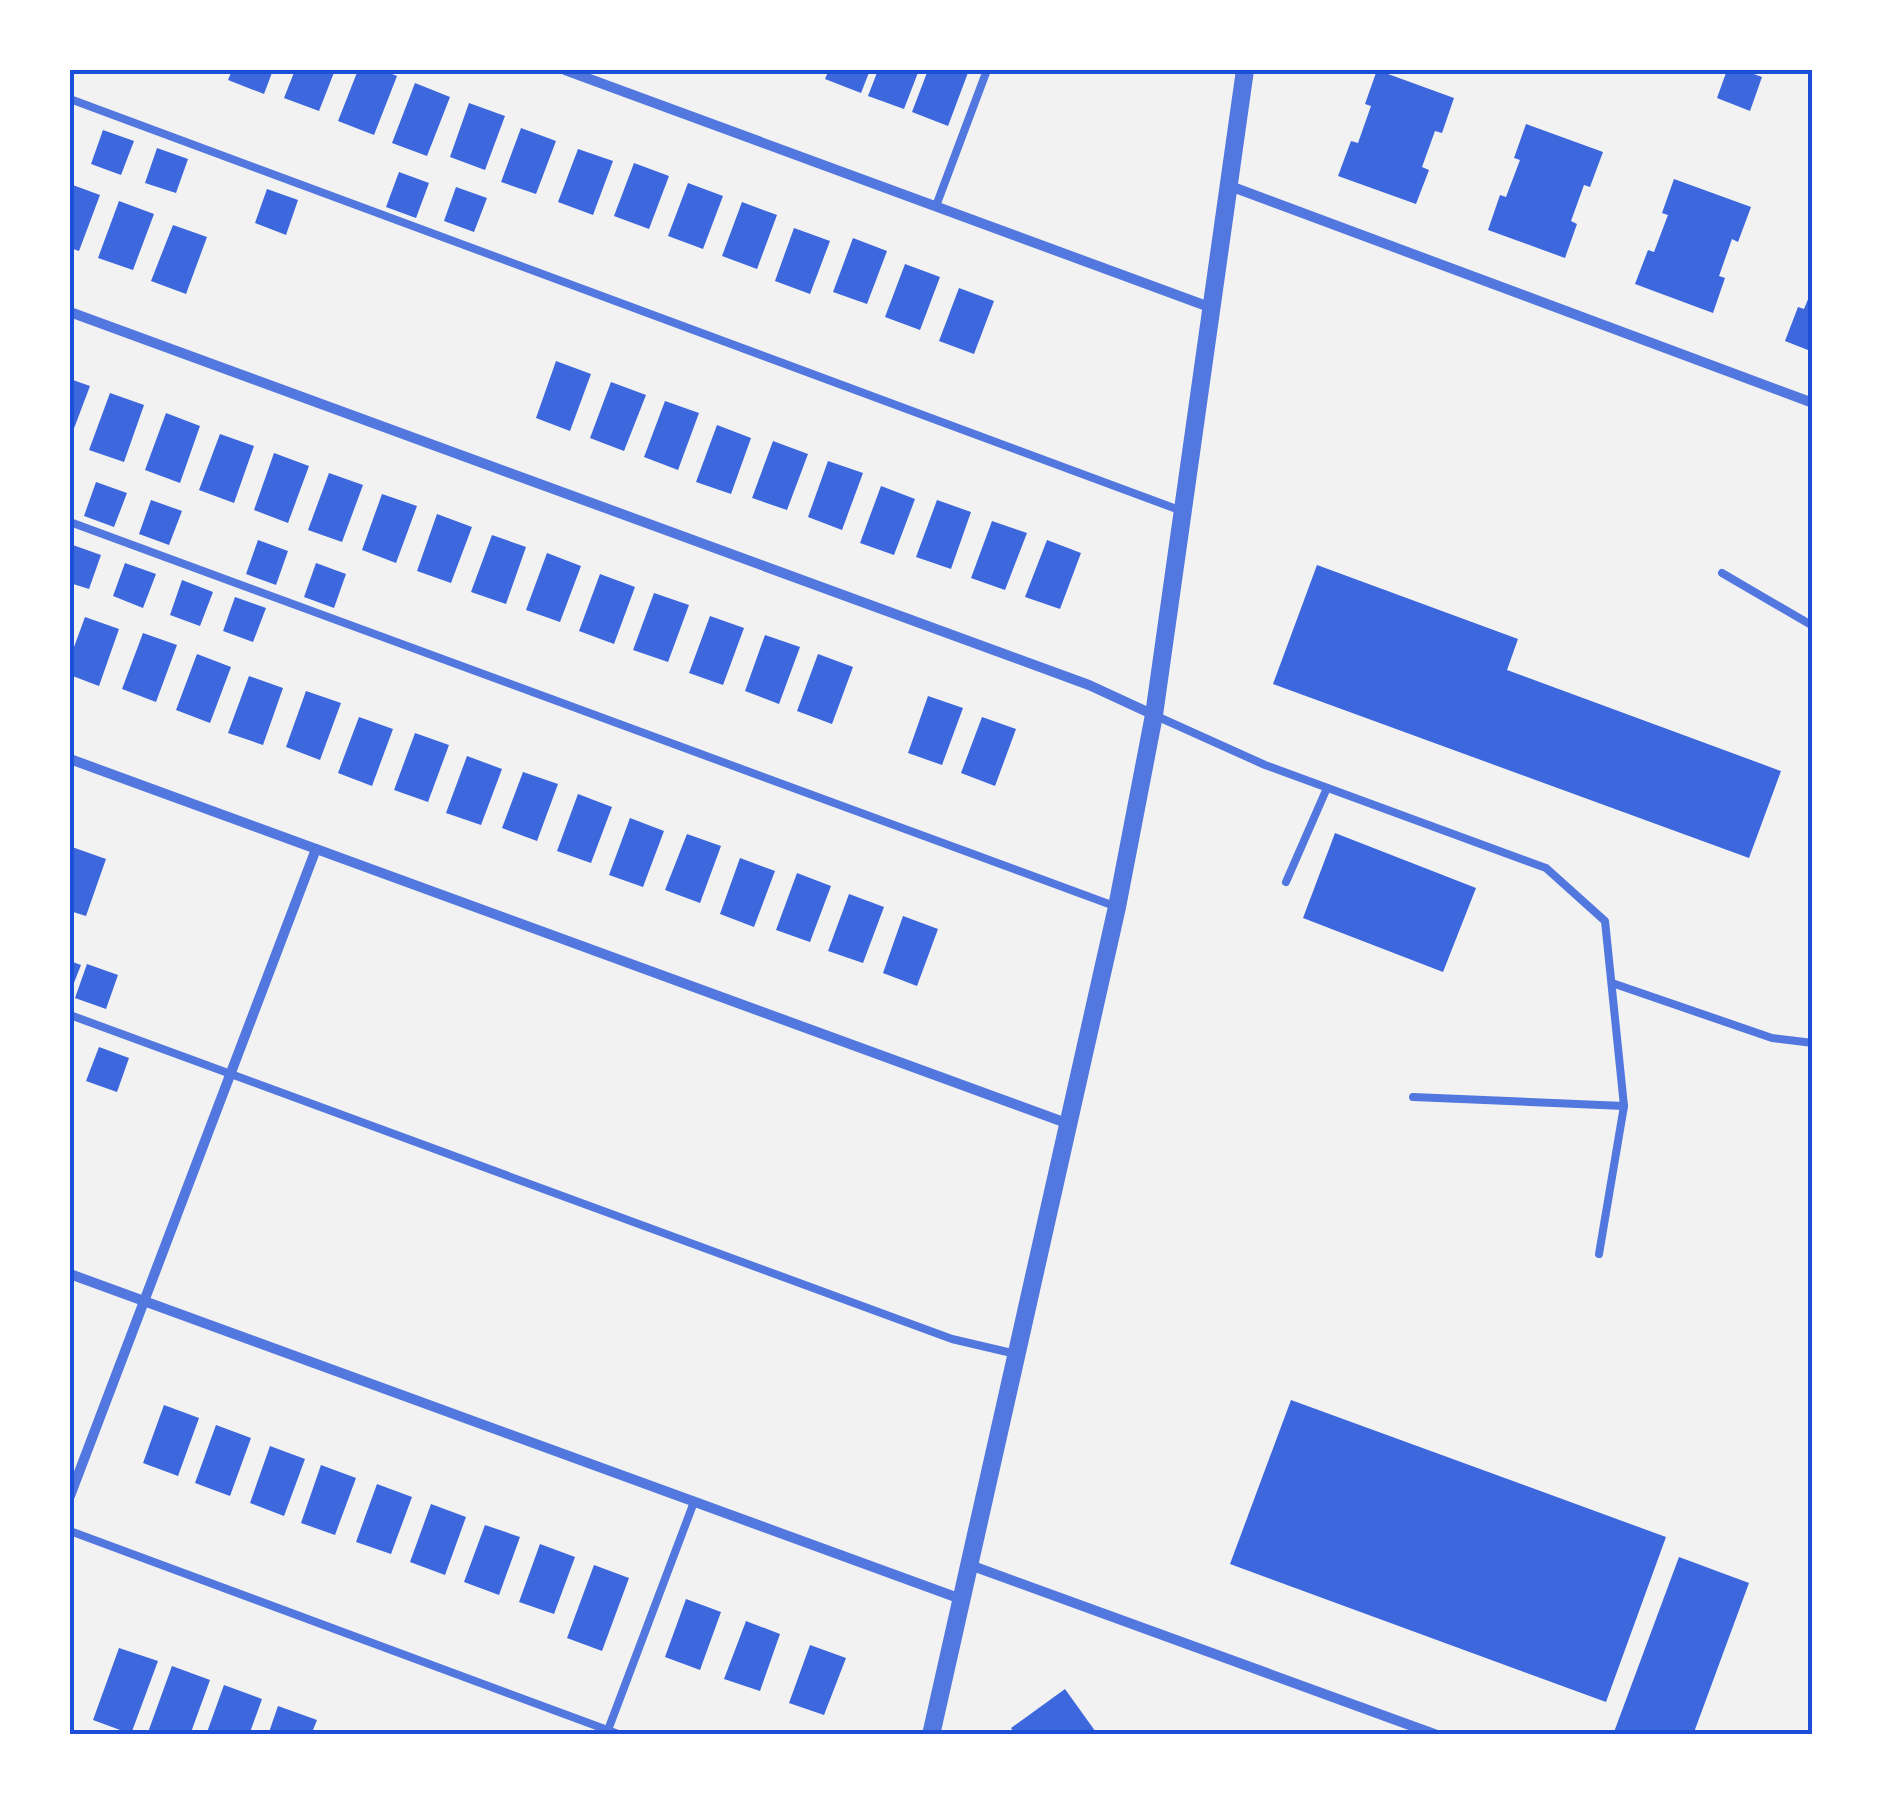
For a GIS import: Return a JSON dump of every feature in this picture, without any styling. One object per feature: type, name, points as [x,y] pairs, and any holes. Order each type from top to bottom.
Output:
[{"type":"street","points":[[566,70],[1212,308]]},
{"type":"street","points":[[932,1735],[1118,908],[1154,715],[1245,70]]},
{"type":"street","points":[[1230,186],[1813,403]]},
{"type":"street","points":[[70,312],[1071,678],[1154,715]]},
{"type":"street","points":[[70,759],[1070,1124]]},
{"type":"street","points":[[70,1496],[316,849]]},
{"type":"street","points":[[70,1274],[961,1600]]},
{"type":"street","points":[[970,1565],[1438,1735]]},
{"type":"lane","points":[[936,206],[987,70]]},
{"type":"lane","points":[[70,99],[1183,511]]},
{"type":"lane","points":[[70,522],[1118,908]]},
{"type":"lane","points":[[1722,573],[1813,626]]},
{"type":"lane","points":[[1154,715],[1265,765],[1546,868],[1605,922],[1624,1106],[1600,1254]]},
{"type":"lane","points":[[1286,882],[1327,788]]},
{"type":"lane","points":[[1612,984],[1772,1038],[1813,1043]]},
{"type":"lane","points":[[70,1015],[952,1339],[1017,1354]]},
{"type":"lane","points":[[1413,1097],[1624,1106]]},
{"type":"lane","points":[[608,1730],[694,1502]]},
{"type":"lane","points":[[70,1531],[621,1735]]},
{"type":"building","points":[[232,70],[273,70],[264,94],[228,80]]},
{"type":"building","points":[[295,70],[335,70],[319,111],[284,98]]},
{"type":"building","points":[[358,70],[382,70],[397,76],[374,135],[338,121]]},
{"type":"building","points":[[829,70],[870,70],[861,93],[825,79]]},
{"type":"building","points":[[878,70],[919,70],[904,109],[868,96]]},
{"type":"building","points":[[928,70],[969,70],[948,126],[912,112]]},
{"type":"building","points":[[1377,70],[1454,98],[1442,133],[1435,131],[1422,167],[1429,170],[1416,204],[1338,176],[1351,141],[1358,143],[1371,106],[1365,104]]},
{"type":"building","points":[[1727,70],[1743,70],[1762,77],[1750,111],[1717,98]]},
{"type":"building","points":[[415,83],[450,97],[427,156],[392,143]]},
{"type":"building","points":[[469,103],[505,116],[485,170],[450,157]]},
{"type":"building","points":[[1526,124],[1603,152],[1590,187],[1584,185],[1571,221],[1577,224],[1565,258],[1488,230],[1500,195],[1506,197],[1520,160],[1514,158]]},
{"type":"building","points":[[521,128],[556,141],[536,194],[501,182]]},
{"type":"building","points":[[103,130],[134,141],[121,175],[91,164]]},
{"type":"building","points":[[157,148],[188,159],[176,193],[145,183]]},
{"type":"building","points":[[578,149],[613,161],[593,215],[558,202]]},
{"type":"building","points":[[634,163],[669,176],[649,229],[614,216]]},
{"type":"building","points":[[399,172],[429,183],[416,218],[386,207]]},
{"type":"building","points":[[1674,179],[1751,207],[1738,242],[1732,239],[1719,276],[1725,278],[1713,313],[1635,284],[1648,250],[1654,252],[1668,215],[1662,213]]},
{"type":"building","points":[[688,183],[723,196],[703,249],[668,236]]},
{"type":"building","points":[[70,184],[100,195],[79,251],[70,248]]},
{"type":"building","points":[[456,187],[487,198],[474,232],[444,221]]},
{"type":"building","points":[[267,189],[298,200],[286,235],[255,223]]},
{"type":"building","points":[[119,201],[154,214],[133,270],[98,258]]},
{"type":"building","points":[[742,202],[777,215],[757,269],[722,256]]},
{"type":"building","points":[[173,225],[207,237],[186,294],[151,281]]},
{"type":"building","points":[[794,228],[830,241],[810,294],[775,281]]},
{"type":"building","points":[[853,238],[887,251],[867,304],[833,292]]},
{"type":"building","points":[[905,264],[940,277],[920,330],[885,317]]},
{"type":"building","points":[[1813,287],[1813,352],[1785,341],[1798,307],[1804,309]]},
{"type":"building","points":[[959,288],[994,301],[974,354],[939,341]]},
{"type":"building","points":[[556,361],[591,374],[570,431],[536,418]]},
{"type":"building","points":[[70,379],[90,386],[70,439]]},
{"type":"building","points":[[611,382],[646,395],[624,451],[590,438]]},
{"type":"building","points":[[110,393],[144,405],[124,462],[89,450]]},
{"type":"building","points":[[665,401],[699,413],[678,470],[644,457]]},
{"type":"building","points":[[166,413],[200,426],[180,483],[145,470]]},
{"type":"building","points":[[717,425],[751,438],[731,494],[696,482]]},
{"type":"building","points":[[220,434],[254,446],[234,503],[199,490]]},
{"type":"building","points":[[773,441],[808,454],[787,510],[752,498]]},
{"type":"building","points":[[274,453],[309,466],[288,523],[254,510]]},
{"type":"building","points":[[828,461],[863,473],[842,530],[808,517]]},
{"type":"building","points":[[329,473],[363,485],[342,542],[308,530]]},
{"type":"building","points":[[96,482],[127,493],[114,527],[84,516]]},
{"type":"building","points":[[881,486],[915,499],[894,555],[860,543]]},
{"type":"building","points":[[382,494],[417,506],[396,563],[362,550]]},
{"type":"building","points":[[151,500],[182,511],[169,545],[139,534]]},
{"type":"building","points":[[937,500],[971,512],[951,569],[916,557]]},
{"type":"building","points":[[437,514],[472,527],[451,583],[417,571]]},
{"type":"building","points":[[992,521],[1027,533],[1005,590],[971,578]]},
{"type":"building","points":[[492,535],[526,547],[506,604],[471,592]]},
{"type":"building","points":[[258,540],[288,551],[276,585],[246,574]]},
{"type":"building","points":[[1047,540],[1081,553],[1060,609],[1025,597]]},
{"type":"building","points":[[70,544],[101,555],[89,589],[70,583]]},
{"type":"building","points":[[547,553],[581,566],[560,622],[526,610]]},
{"type":"building","points":[[125,563],[156,574],[143,608],[113,596]]},
{"type":"building","points":[[316,563],[346,574],[334,608],[304,597]]},
{"type":"building","points":[[1317,565],[1518,639],[1507,670],[1781,771],[1749,858],[1273,684]]},
{"type":"building","points":[[600,574],[635,587],[614,644],[579,631]]},
{"type":"building","points":[[182,580],[213,592],[200,626],[170,615]]},
{"type":"building","points":[[654,593],[689,605],[668,662],[633,650]]},
{"type":"building","points":[[235,597],[266,608],[253,642],[223,631]]},
{"type":"building","points":[[710,616],[744,628],[723,685],[689,673]]},
{"type":"building","points":[[85,617],[119,629],[99,686],[70,675],[70,658]]},
{"type":"building","points":[[143,633],[177,645],[156,702],[122,689]]},
{"type":"building","points":[[765,635],[800,647],[779,704],[745,691]]},
{"type":"building","points":[[197,654],[231,667],[210,723],[176,710]]},
{"type":"building","points":[[818,654],[853,667],[832,724],[797,711]]},
{"type":"building","points":[[249,676],[283,688],[263,745],[228,733]]},
{"type":"building","points":[[306,691],[341,703],[320,760],[286,747]]},
{"type":"building","points":[[928,696],[963,708],[942,765],[908,753]]},
{"type":"building","points":[[359,717],[393,729],[372,786],[338,773]]},
{"type":"building","points":[[982,717],[1016,729],[995,786],[961,773]]},
{"type":"building","points":[[415,733],[449,745],[428,802],[394,790]]},
{"type":"building","points":[[467,756],[502,769],[481,825],[446,813]]},
{"type":"building","points":[[523,772],[558,784],[537,841],[502,828]]},
{"type":"building","points":[[578,794],[612,807],[591,863],[557,851]]},
{"type":"building","points":[[630,818],[664,831],[643,887],[609,875]]},
{"type":"building","points":[[1335,833],[1476,888],[1443,972],[1303,918]]},
{"type":"building","points":[[687,834],[721,846],[700,903],[665,890]]},
{"type":"building","points":[[72,847],[106,859],[86,916],[70,911]]},
{"type":"building","points":[[740,858],[775,871],[754,927],[720,914]]},
{"type":"building","points":[[797,873],[831,886],[810,942],[776,930]]},
{"type":"building","points":[[849,894],[884,907],[863,963],[828,951]]},
{"type":"building","points":[[903,916],[938,929],[917,986],[883,973]]},
{"type":"building","points":[[70,961],[81,965],[70,993]]},
{"type":"building","points":[[87,964],[118,975],[106,1009],[75,998]]},
{"type":"building","points":[[99,1047],[129,1058],[117,1092],[86,1081]]},
{"type":"building","points":[[1291,1400],[1666,1537],[1606,1702],[1230,1564]]},
{"type":"building","points":[[164,1405],[199,1418],[178,1476],[143,1463]]},
{"type":"building","points":[[216,1425],[251,1438],[230,1496],[195,1483]]},
{"type":"building","points":[[270,1446],[305,1459],[284,1516],[250,1503]]},
{"type":"building","points":[[321,1465],[356,1478],[335,1535],[301,1523]]},
{"type":"building","points":[[377,1484],[412,1497],[391,1554],[356,1542]]},
{"type":"building","points":[[431,1504],[466,1517],[445,1575],[410,1562]]},
{"type":"building","points":[[485,1525],[520,1537],[499,1595],[464,1582]]},
{"type":"building","points":[[540,1544],[575,1557],[554,1614],[519,1602]]},
{"type":"building","points":[[1679,1557],[1749,1583],[1693,1735],[1621,1735],[1614,1732]]},
{"type":"building","points":[[594,1565],[629,1578],[602,1651],[567,1638]]},
{"type":"building","points":[[686,1599],[721,1612],[700,1670],[665,1657]]},
{"type":"building","points":[[746,1621],[780,1634],[760,1691],[724,1679]]},
{"type":"building","points":[[810,1645],[846,1658],[824,1715],[789,1703]]},
{"type":"building","points":[[119,1648],[158,1661],[131,1734],[93,1720]]},
{"type":"building","points":[[172,1666],[210,1680],[190,1735],[147,1735]]},
{"type":"building","points":[[224,1685],[262,1699],[249,1735],[206,1735]]},
{"type":"building","points":[[1065,1689],[1098,1735],[1016,1735],[1011,1728]]},
{"type":"building","points":[[278,1706],[317,1720],[311,1735],[268,1735]]}]
